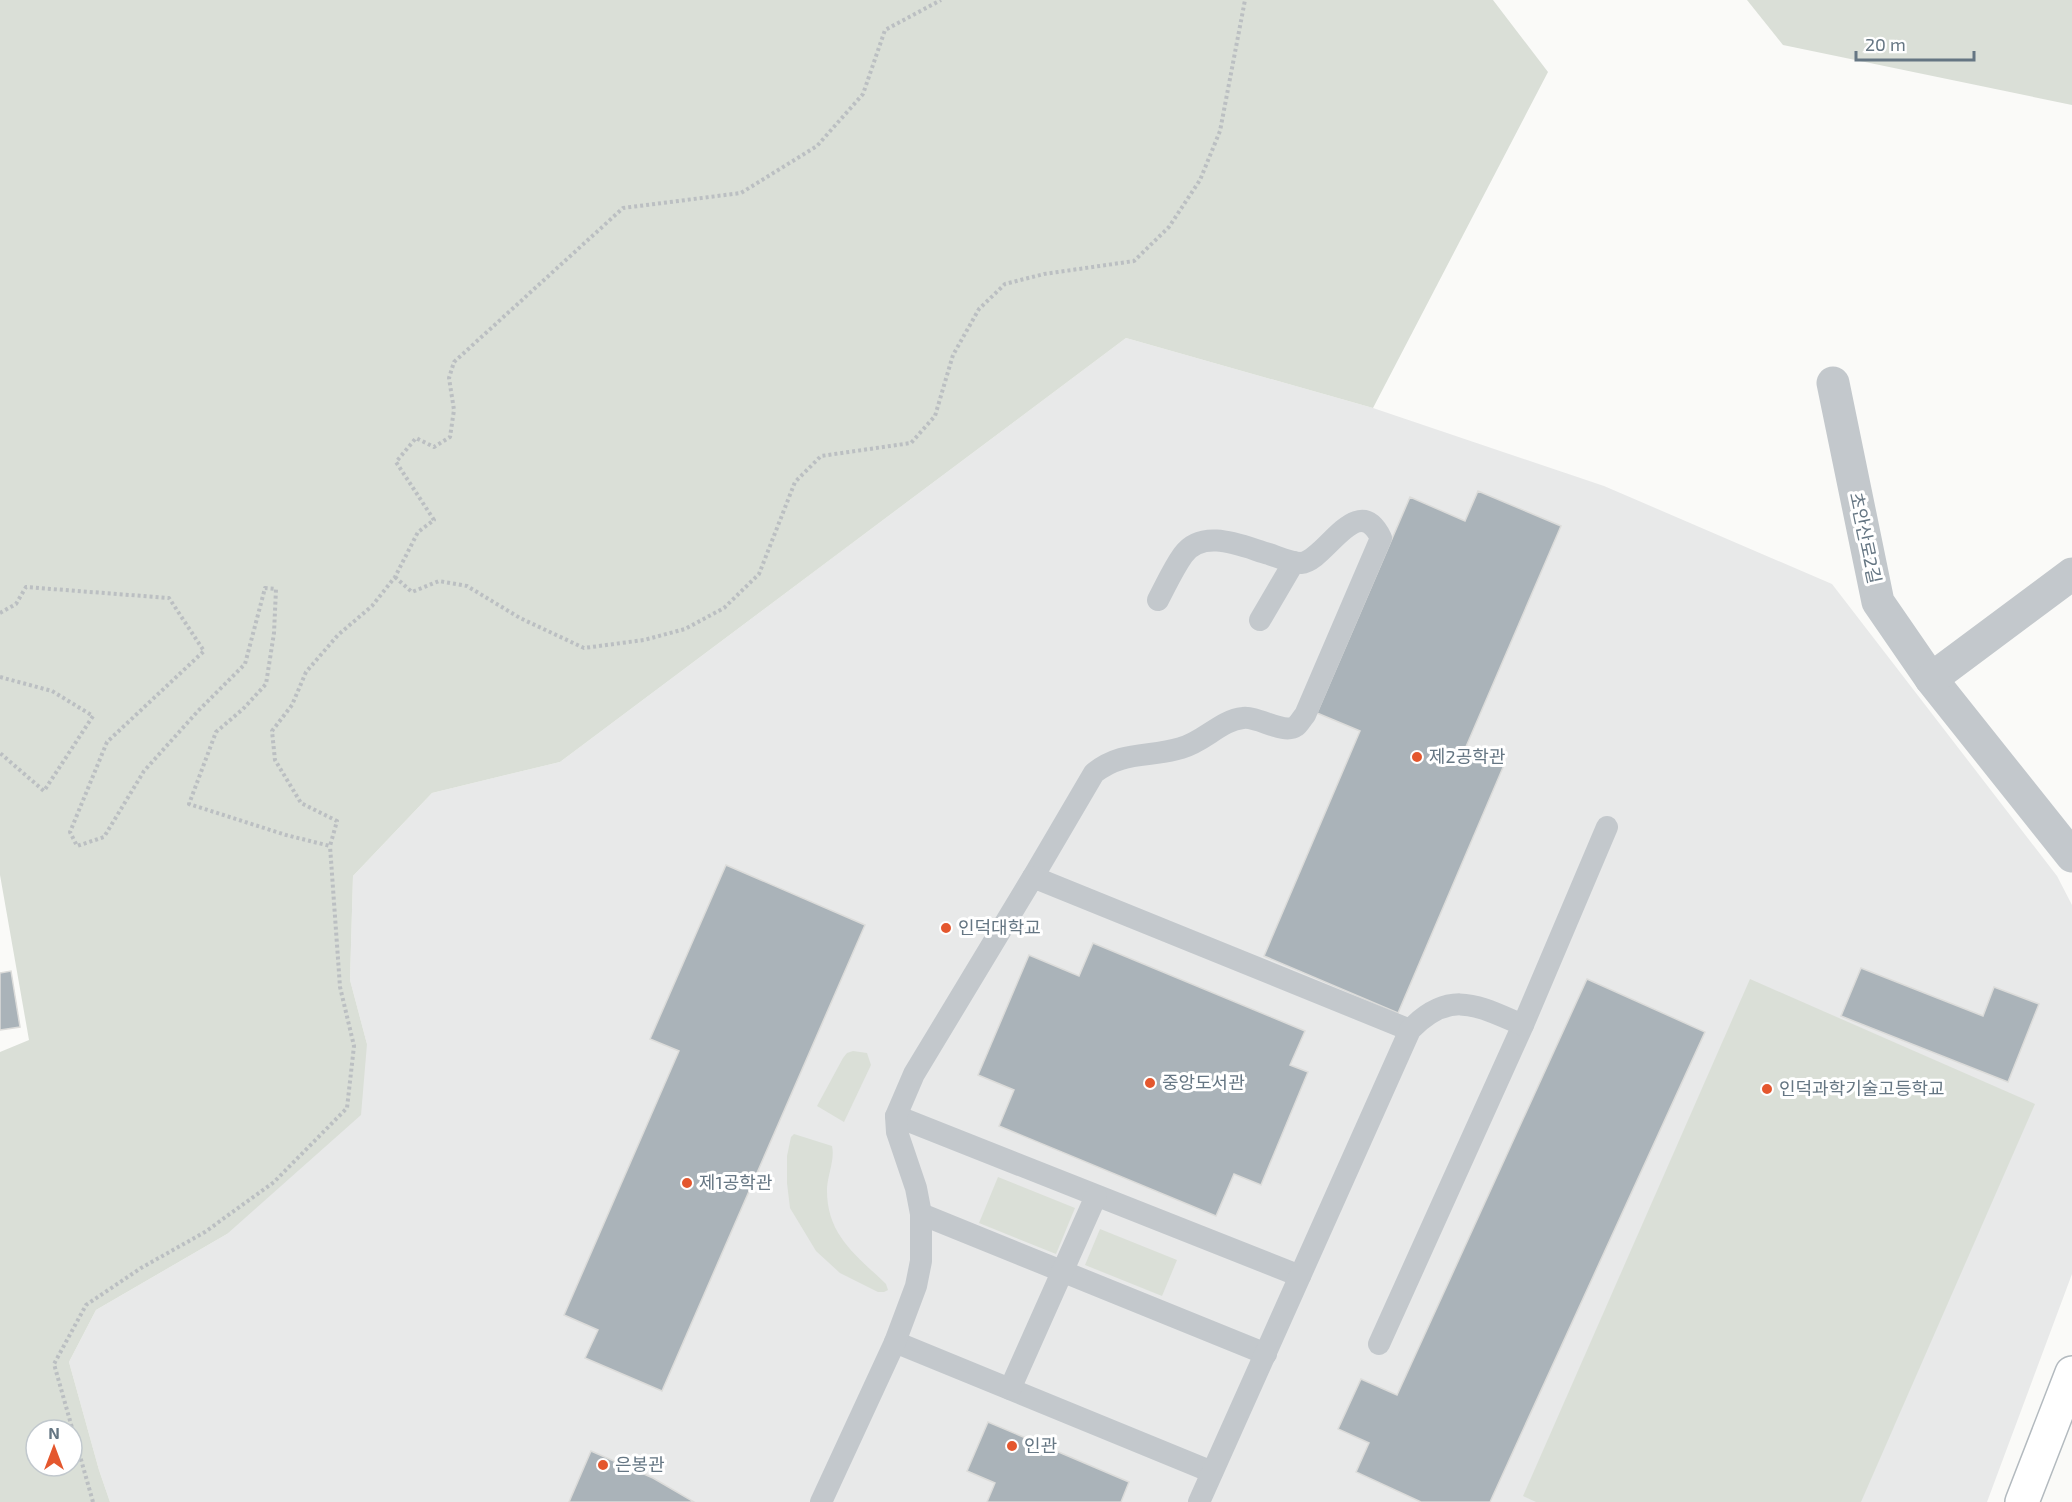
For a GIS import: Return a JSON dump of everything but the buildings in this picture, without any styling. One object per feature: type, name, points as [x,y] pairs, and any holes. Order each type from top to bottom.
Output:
[{"type":"street","name":"초안산로2길","points":[[1833,383],[1878,602],[1931,679],[2072,856]]},
{"type":"street","points":[[1931,679],[2072,574]]},
{"type":"street","points":[[2022,1502],[2072,1373]]},
{"type":"lane","points":[[821,1502],[895,1342],[916,1286],[921,1261],[921,1214],[916,1188],[899,1138],[896,1116],[914,1074],[1094,773],[1118,758],[1181,748],[1203,739],[1231,720],[1245,717],[1288,729],[1296,727],[1305,715],[1381,538],[1377,529],[1371,525],[1365,522],[1353,523],[1314,557],[1300,563],[1230,542],[1215,540],[1202,542],[1184,554],[1158,600]]},
{"type":"lane","points":[[1260,620],[1294,561]]},
{"type":"lane","points":[[1379,1344],[1523,1025],[1606,827]]},
{"type":"lane","points":[[1033,877],[1410,1030]]},
{"type":"lane","points":[[1199,1502],[1410,1030],[1435,1010],[1452,1004],[1474,1004],[1523,1025]]},
{"type":"lane","points":[[896,1116],[1300,1276]]},
{"type":"lane","points":[[1010,1389],[1096,1196]]},
{"type":"lane","points":[[921,1214],[1266,1354]]},
{"type":"lane","points":[[895,1342],[1212,1472]]},
{"type":"path","points":[[93,1502],[54,1364],[86,1305],[141,1269],[205,1232],[274,1182],[347,1108],[354,1046],[340,987],[330,846],[337,821],[302,803],[275,760],[272,731],[292,705],[306,672],[338,635],[372,606],[395,577],[418,532],[434,520],[396,462],[416,438],[434,447],[450,437],[454,410],[450,378],[454,362],[623,208],[741,193],[817,146],[863,93],[885,30],[941,0]]},
{"type":"path","points":[[395,577],[412,592],[439,581],[467,586],[520,618],[584,648],[644,640],[685,629],[723,608],[759,574],[795,482],[821,456],[911,443],[934,416],[953,355],[979,309],[1005,284],[1044,274],[1134,261],[1169,227],[1200,180],[1220,131],[1245,0]]},
{"type":"path","points":[[0,613],[16,604],[26,587],[169,598],[204,651],[107,742],[70,831],[77,846],[104,837],[144,771],[198,711],[245,664],[265,588],[276,589],[274,633],[266,684],[243,709],[216,732],[189,804],[286,836],[330,846]]},
{"type":"path","points":[[0,677],[52,691],[93,716],[44,791],[0,753]]},
{"type":"shaded area","points":[[0,0],[1493,0],[1548,72],[1373,408],[1126,338],[560,762],[432,793],[353,876],[350,980],[367,1044],[361,1115],[227,1234],[96,1310],[69,1362],[110,1502],[0,1502],[0,1052],[29,1040],[0,875]]},
{"type":"shaded area","points":[[1747,0],[2072,0],[2072,105],[1783,45]]},
{"type":"shaded area","name":"인덕대학교","points":[[1126,338],[1373,408],[1604,486],[1832,584],[2057,876],[2072,905],[2072,1274],[1987,1502],[110,1502],[69,1362],[96,1310],[227,1234],[367,1044],[350,980],[353,876],[432,793],[560,762]]},
{"type":"shaded area","points":[[1750,979],[2035,1104],[1861,1502],[1536,1502],[1523,1496]]},
{"type":"shaded area","points":[[853,1051],[867,1053],[871,1065],[844,1122],[817,1106],[843,1058],[847,1053]]},
{"type":"shaded area","points":[[794,1134],[832,1146],[833,1156],[827,1188],[832,1219],[845,1243],[886,1284],[888,1290],[878,1292],[840,1273],[816,1251],[790,1208],[787,1156],[791,1137]]},
{"type":"shaded area","points":[[998,1177],[1075,1208],[1056,1254],[979,1223]]},
{"type":"shaded area","points":[[1100,1229],[1177,1260],[1162,1296],[1085,1265]]},
{"type":"place","name":"제2공학관","points":[[1417,757]]},
{"type":"place","name":"인덕대학교","points":[[946,928]]},
{"type":"place","name":"중앙도서관","points":[[1150,1083]]},
{"type":"place","name":"인덕과학기술고등학교","points":[[1767,1089]]},
{"type":"place","name":"제1공학관","points":[[687,1183]]},
{"type":"place","name":"인관","points":[[1012,1446]]},
{"type":"place","name":"은봉관","points":[[603,1465]]}]
